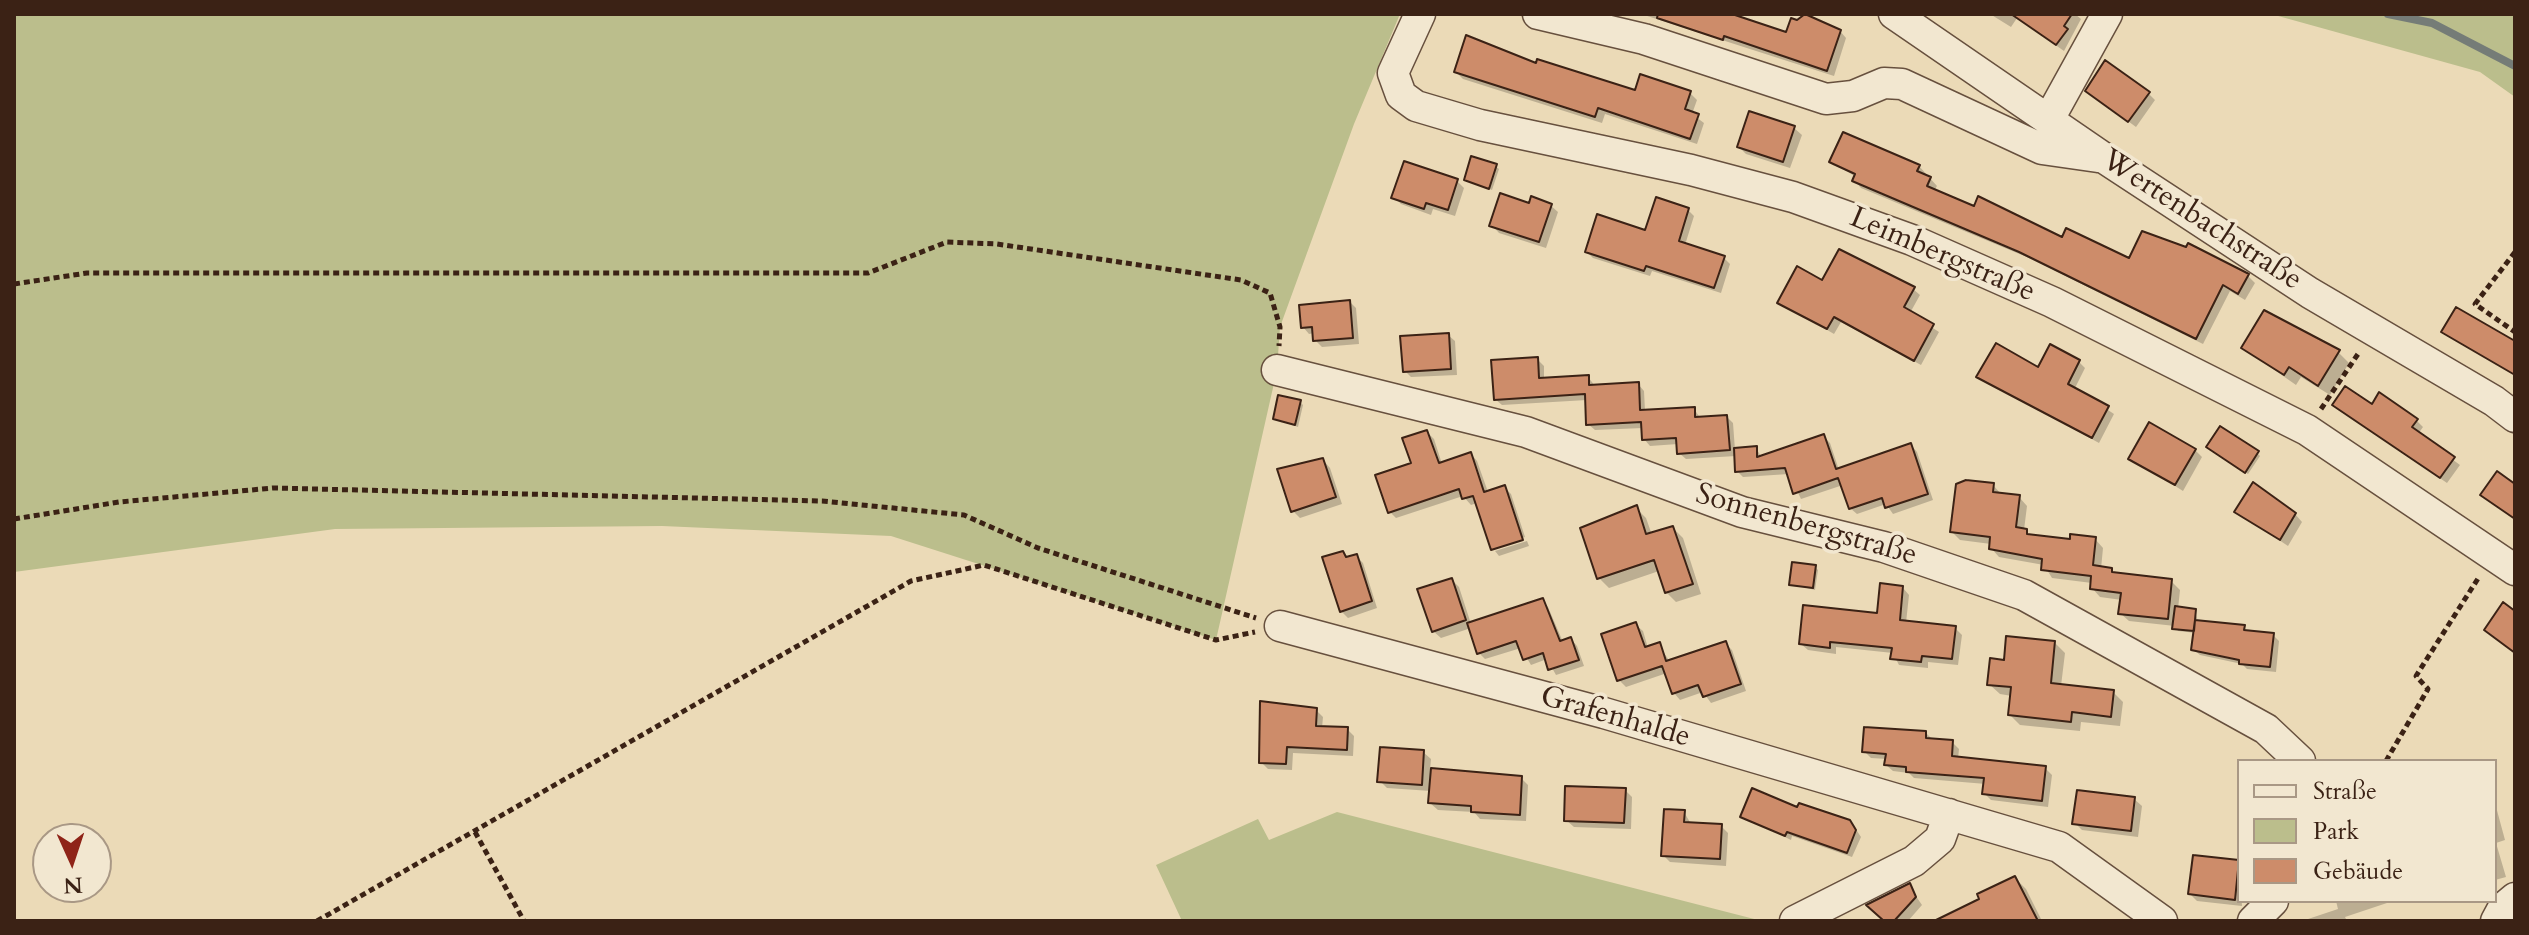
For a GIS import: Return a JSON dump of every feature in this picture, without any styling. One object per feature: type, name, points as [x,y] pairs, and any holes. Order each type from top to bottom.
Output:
[{"type":"street","name":"Leimbergstraße","points":[[1420,14],[1393,73],[1401,95],[1416,106],[1480,125],[1691,170],[1793,197],[1912,240],[2052,302],[2307,430],[2504,563]]},
{"type":"street","points":[[1538,14],[1644,39],[1826,99],[1853,96],[1884,83],[1902,84],[2042,149],[2104,158]]},
{"type":"street","name":"Wertenbachstraße","points":[[1894,14],[2104,158],[2310,293],[2515,417]]},
{"type":"street","points":[[2049,119],[2107,14]]},
{"type":"street","name":"Sonnenbergstraße","points":[[1277,370],[1526,432],[1742,512],[1884,547],[2024,595],[2266,729],[2298,759]]},
{"type":"street","name":"Grafenhalde","points":[[1280,626],[1604,713],[1949,814]]},
{"type":"street","points":[[1795,921],[1914,861],[1940,839],[1949,814],[2059,847],[2162,921]]},
{"type":"street","points":[[2496,921],[2503,908],[2515,898]]},
{"type":"street","points":[[2253,921],[2271,903]]},
{"type":"path","points":[[14,284],[87,273],[868,273],[947,242],[997,244],[1241,280],[1270,293],[1280,327],[1277,370]]},
{"type":"path","points":[[2515,252],[2475,304],[2515,332]]},
{"type":"path","points":[[2307,430],[2374,330]]},
{"type":"path","points":[[14,519],[119,502],[273,488],[822,501],[964,515],[1038,548],[1280,626]]},
{"type":"path","points":[[2387,759],[2428,689],[2416,676],[2504,563]]},
{"type":"path","points":[[317,921],[911,581],[984,565],[1216,640],[1280,626]]},
{"type":"path","points":[[475,832],[524,921]]},
{"type":"green space","points":[[14,14],[1400,14],[1354,124],[1280,327],[1277,370],[1216,640],[891,536],[662,526],[335,529],[14,572]]},
{"type":"green space","points":[[2271,14],[2515,14],[2515,97],[2480,72]]},
{"type":"green space","points":[[1337,812],[1762,921],[1182,921],[1156,865],[1258,819],[1269,840]]},
{"type":"building","points":[[1658,14],[1732,14],[1786,32],[1791,18],[1797,20],[1805,14],[1841,30],[1827,71],[1724,36],[1723,40],[1657,18]]},
{"type":"building","points":[[2011,14],[2072,14],[2064,26],[2068,29],[2056,45]]},
{"type":"building","points":[[1466,35],[1536,63],[1537,59],[1635,90],[1640,74],[1691,91],[1685,109],[1699,114],[1690,139],[1598,108],[1595,117],[1454,72]]},
{"type":"building","points":[[2105,60],[2150,92],[2128,122],[2085,91]]},
{"type":"building","points":[[1749,111],[1795,126],[1783,162],[1737,147]]},
{"type":"building","points":[[1843,132],[1920,165],[1917,171],[1931,177],[1927,186],[1974,206],[1978,196],[2062,237],[2066,228],[2129,258],[2142,231],[2186,247],[2188,243],[2249,274],[2238,294],[2223,285],[2196,339],[2019,252],[1852,181],[1855,174],[1829,162]]},
{"type":"building","points":[[1471,156],[1497,164],[1489,189],[1464,180]]},
{"type":"building","points":[[1404,161],[1458,179],[1448,210],[1426,203],[1424,209],[1391,198]]},
{"type":"building","points":[[1500,193],[1529,203],[1531,196],[1552,204],[1539,242],[1489,226]]},
{"type":"building","points":[[1656,197],[1689,208],[1679,241],[1725,256],[1714,288],[1646,266],[1644,271],[1585,252],[1597,214],[1645,230]]},
{"type":"building","points":[[1839,249],[1915,287],[1904,307],[1934,324],[1914,361],[1834,317],[1827,329],[1777,303],[1797,266],[1822,280]]},
{"type":"building","points":[[1350,300],[1353,338],[1313,341],[1312,327],[1301,328],[1299,305]]},
{"type":"building","points":[[2456,307],[2515,341],[2515,375],[2441,332]]},
{"type":"building","points":[[2264,310],[2340,350],[2318,386],[2289,367],[2284,375],[2241,348]]},
{"type":"building","points":[[1449,333],[1451,369],[1403,372],[1400,336]]},
{"type":"building","points":[[1996,343],[2038,367],[2050,344],[2080,360],[2068,384],[2109,406],[2092,438],[1976,377]]},
{"type":"building","points":[[1538,357],[1539,378],[1589,375],[1589,385],[1639,382],[1640,410],[1695,407],[1695,417],[1727,415],[1730,450],[1677,454],[1676,438],[1642,440],[1641,422],[1586,425],[1585,394],[1494,400],[1491,360]]},
{"type":"building","points":[[2345,386],[2372,404],[2379,392],[2418,419],[2412,427],[2455,457],[2440,478],[2332,405]]},
{"type":"building","points":[[1278,395],[1301,400],[1295,425],[1273,419]]},
{"type":"building","points":[[2149,422],[2196,449],[2175,485],[2128,459]]},
{"type":"building","points":[[2220,426],[2259,451],[2245,473],[2206,447]]},
{"type":"building","points":[[1427,430],[1439,463],[1471,452],[1484,492],[1505,485],[1523,540],[1491,550],[1473,496],[1462,499],[1459,489],[1388,513],[1375,475],[1411,463],[1402,438]]},
{"type":"building","points":[[1824,434],[1836,469],[1911,443],[1928,494],[1885,508],[1882,498],[1849,509],[1838,478],[1793,494],[1785,468],[1735,472],[1734,448],[1757,446],[1757,457]]},
{"type":"building","points":[[1323,458],[1336,497],[1291,512],[1277,469]]},
{"type":"building","points":[[2497,471],[2515,484],[2515,519],[2480,495]]},
{"type":"building","points":[[1966,480],[1994,483],[1993,492],[2020,495],[2016,527],[2027,529],[2027,534],[2070,539],[2070,534],[2096,537],[2093,565],[2112,568],[2112,572],[2172,579],[2168,619],[2118,614],[2121,593],[2090,589],[2091,576],[2041,570],[2042,559],[1989,549],[1990,537],[1950,532],[1956,484]]},
{"type":"building","points":[[2253,482],[2296,513],[2280,540],[2234,512]]},
{"type":"building","points":[[1637,505],[1646,534],[1673,526],[1693,584],[1665,593],[1654,560],[1597,579],[1580,528]]},
{"type":"building","points":[[1343,551],[1346,557],[1357,554],[1372,601],[1340,612],[1322,557]]},
{"type":"building","points":[[1792,562],[1816,565],[1813,588],[1789,585]]},
{"type":"building","points":[[1452,578],[1466,620],[1432,632],[1417,589]]},
{"type":"building","points":[[1880,583],[1903,586],[1900,620],[1956,626],[1952,659],[1922,656],[1921,662],[1890,659],[1892,648],[1830,642],[1830,648],[1799,644],[1803,605],[1877,613]]},
{"type":"building","points":[[1543,598],[1560,641],[1571,637],[1579,660],[1548,670],[1543,653],[1523,660],[1516,641],[1477,654],[1467,623]]},
{"type":"building","points":[[2503,602],[2515,611],[2515,653],[2484,630]]},
{"type":"building","points":[[2175,606],[2196,609],[2194,631],[2172,629]]},
{"type":"building","points":[[2195,620],[2245,625],[2244,630],[2274,633],[2270,667],[2239,664],[2239,660],[2191,650]]},
{"type":"building","points":[[1636,622],[1645,647],[1660,642],[1666,661],[1726,641],[1741,684],[1703,697],[1698,685],[1672,694],[1662,666],[1617,681],[1601,634]]},
{"type":"building","points":[[2006,636],[2055,641],[2051,683],[2114,690],[2111,717],[2072,712],[2071,722],[2008,715],[2011,687],[1987,685],[1990,658],[2004,660]]},
{"type":"building","points":[[1260,701],[1317,708],[1316,726],[1348,727],[1347,750],[1287,747],[1286,764],[1259,763]]},
{"type":"building","points":[[1864,727],[1926,731],[1926,738],[1953,740],[1952,756],[2046,766],[2042,801],[1982,794],[1984,778],[1906,772],[1906,767],[1884,765],[1886,754],[1862,752]]},
{"type":"building","points":[[1380,747],[1424,750],[1422,785],[1377,782]]},
{"type":"building","points":[[1431,768],[1522,776],[1520,815],[1471,812],[1471,806],[1428,803]]},
{"type":"building","points":[[1565,786],[1626,788],[1624,823],[1564,821]]},
{"type":"building","points":[[1752,788],[1797,807],[1799,803],[1850,820],[1856,830],[1847,853],[1787,832],[1785,836],[1740,817]]},
{"type":"building","points":[[2077,790],[2135,797],[2131,831],[2072,824]]},
{"type":"building","points":[[1664,809],[1685,810],[1684,822],[1722,824],[1720,859],[1661,856]]},
{"type":"building","points":[[2193,855],[2237,860],[2235,900],[2188,894]]},
{"type":"building","points":[[2015,876],[2038,921],[1934,921],[1979,899],[1977,894]]},
{"type":"building","points":[[1910,883],[1916,897],[1894,921],[1884,921],[1866,905]]},
{"type":"waterway","points":[[2388,14],[2432,23],[2515,66]]}]
